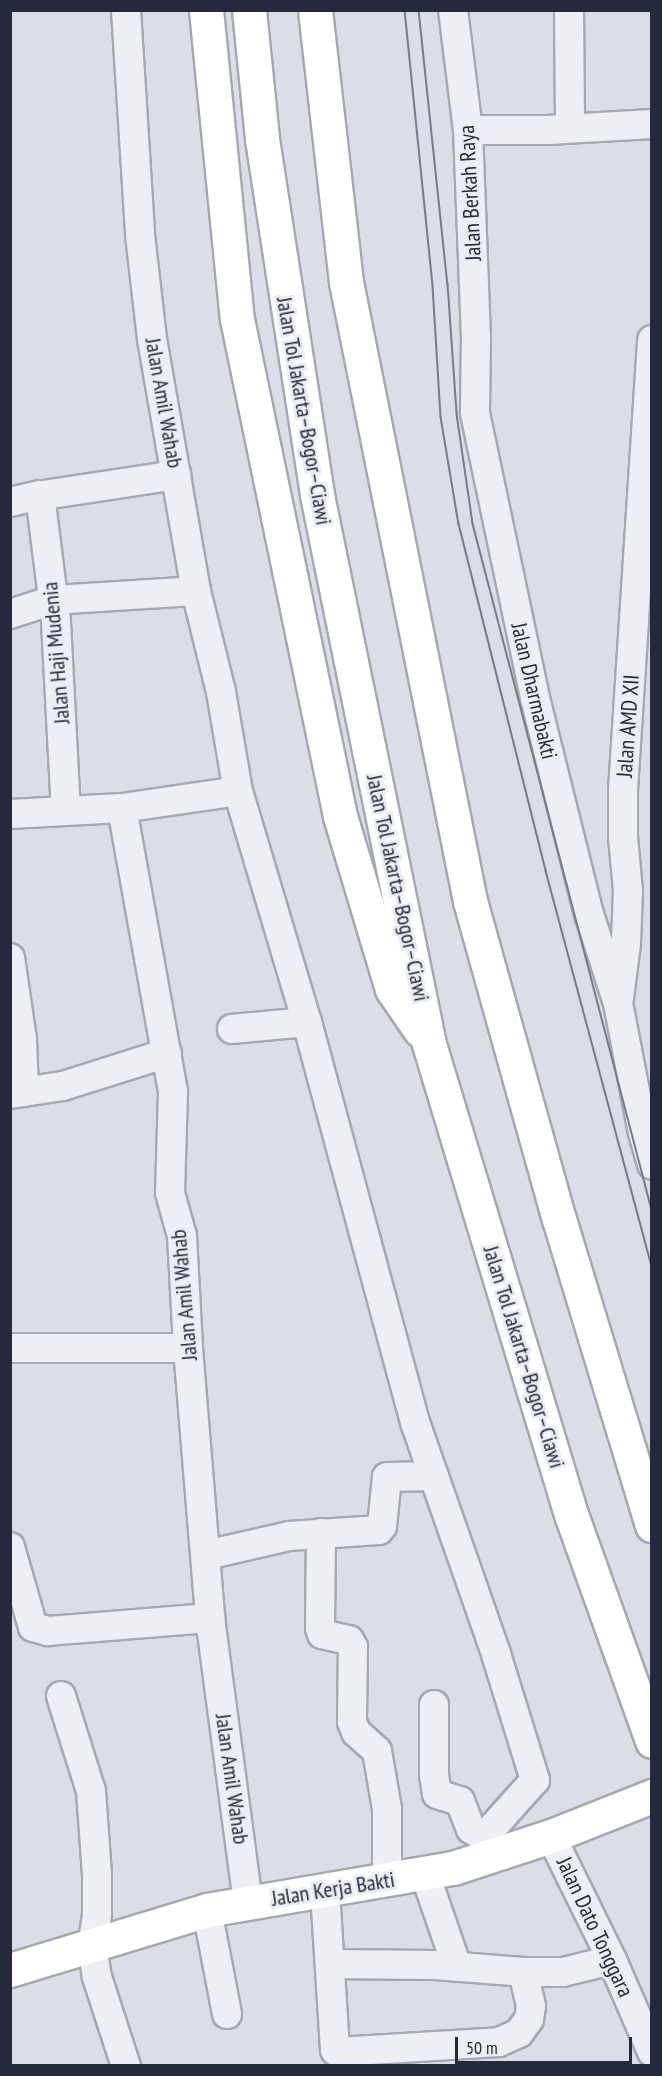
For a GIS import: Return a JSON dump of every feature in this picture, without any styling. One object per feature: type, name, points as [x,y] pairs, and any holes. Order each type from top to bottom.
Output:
[{"type":"main road","points":[[206,10],[237,320],[340,816],[392,989],[429,1044]]},
{"type":"main road","name":"Jalan Tol Jakarta–Bogor–Ciawi","points":[[249,10],[262,139],[287,315],[317,495],[429,1044],[572,1517],[651,1741]]},
{"type":"main road","points":[[315,10],[352,318],[470,901],[562,1230],[651,1526]]},
{"type":"main road","name":"Jalan Kerja Bakti","points":[[10,1970],[207,1910],[424,1874],[486,1848],[558,1833],[651,1796]]},
{"type":"street","name":"Jalan Amil Wahab","points":[[126,10],[140,235],[152,339],[196,591],[221,692],[238,791],[307,1022],[416,1425],[496,1654],[535,1780],[486,1848]]},
{"type":"street","name":"Jalan Berkah Raya","points":[[453,10],[468,130],[476,337],[474,375]]},
{"type":"street","points":[[569,10],[570,128]]},
{"type":"street","points":[[468,130],[651,124]]},
{"type":"street","name":"Jalan AMD XII","points":[[618,1003],[626,943],[640,898],[622,837],[623,790],[645,574],[651,340]]},
{"type":"street","name":"Jalan Dharmabakti","points":[[474,375],[475,413],[535,698],[590,914],[618,1003]]},
{"type":"street","points":[[10,502],[40,495],[176,475]]},
{"type":"street","name":"Jalan Haji Mudenia","points":[[40,495],[53,600],[66,811]]},
{"type":"street","points":[[10,614],[53,600],[196,591]]},
{"type":"street","points":[[10,814],[122,808],[238,791]]},
{"type":"street","name":"Jalan Amil Wahab","points":[[122,808],[173,1092],[170,1193],[182,1236],[188,1348],[210,1618],[248,1903]]},
{"type":"street","points":[[10,958],[22,1039],[17,1093],[63,1086],[167,1053]]},
{"type":"street","points":[[618,1003],[647,1132],[651,1165]]},
{"type":"street","points":[[232,1029],[307,1022]]},
{"type":"street","points":[[10,1348],[188,1348]]},
{"type":"street","points":[[206,1555],[288,1536],[379,1530],[382,1526],[387,1477],[434,1476]]},
{"type":"street","points":[[321,1533],[320,1628],[322,1634],[349,1640],[352,1647],[352,1722],[356,1732],[377,1750],[387,1809],[387,1879]]},
{"type":"street","points":[[10,1547],[33,1627],[48,1631],[210,1618]]},
{"type":"street","points":[[62,1696],[91,1791],[97,1874],[97,1915],[92,1946],[97,1977],[126,2066]]},
{"type":"street","points":[[434,1705],[434,1775],[437,1794],[460,1801],[471,1829],[486,1848]]},
{"type":"street","name":"Jalan Dato Tonggara","points":[[558,1833],[648,2044]]},
{"type":"street","points":[[424,1874],[457,1966]]},
{"type":"street","points":[[325,1891],[335,2050],[337,2052],[499,2042],[519,2033],[529,2019],[531,2006],[524,1972]]},
{"type":"street","points":[[207,1910],[227,2014]]},
{"type":"street","points":[[331,1964],[457,1966],[524,1972],[563,1972],[612,1960]]},
{"type":"street","points":[[645,2066],[648,2044]]},
{"type":"tram line","points":[[405,10],[433,286],[441,417],[459,524],[546,871],[652,1267]]},
{"type":"tram line","points":[[419,10],[448,284],[457,414],[473,524],[652,1210]]}]
